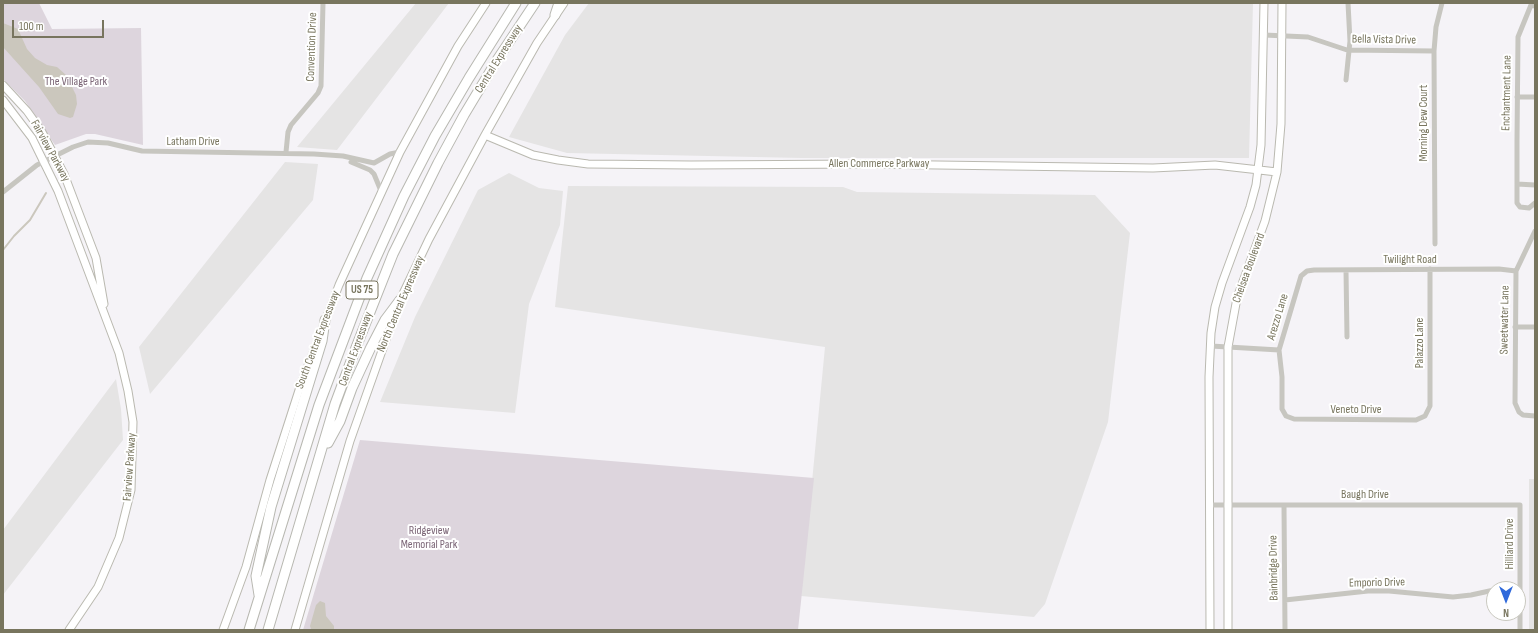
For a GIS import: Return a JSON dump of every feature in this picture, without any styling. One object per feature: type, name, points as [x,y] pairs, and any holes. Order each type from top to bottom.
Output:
[{"type":"highway","name":"Central Expressway","points":[[249,630],[327,383],[373,265],[401,203],[435,136],[472,71],[516,3]]},
{"type":"highway","name":"Central Expressway","points":[[268,630],[319,458],[357,345],[397,247],[428,182],[464,115],[497,60],[535,3]]},
{"type":"highway","points":[[555,15],[559,3]]},
{"type":"highway","points":[[319,458],[340,421],[352,388],[385,320],[400,300]]},
{"type":"highway","points":[[259,599],[256,576],[271,507],[322,341],[325,320]]},
{"type":"main road","name":"South Central Expressway","points":[[223,630],[246,567],[270,480],[301,384],[325,320],[381,191],[400,152],[458,46],[486,3]]},
{"type":"main road","name":"North Central Expressway","points":[[295,630],[350,441],[400,300],[429,239],[484,135],[555,15],[564,3]]},
{"type":"main road","name":"Chelsea Boulevard","points":[[1210,505],[1209,377],[1211,346],[1217,302],[1250,207],[1259,169],[1264,3]]},
{"type":"main road","name":"Chelsea Boulevard","points":[[1228,630],[1228,347],[1237,298],[1265,221],[1277,172],[1281,124],[1282,3]]},
{"type":"main road","name":"Fairview Parkway","points":[[3,85],[27,111],[42,132],[69,186],[96,258],[107,318]]},
{"type":"main road","name":"Fairview Parkway","points":[[3,100],[32,138],[44,161],[107,318],[122,362],[130,399],[133,445],[131,490],[123,526],[110,563],[98,587],[70,630]]},
{"type":"main road","name":"Allen Commerce Parkway","points":[[484,135],[533,155],[567,162],[599,164],[866,164],[1153,168],[1206,165],[1259,169],[1277,172]]},
{"type":"main road","points":[[1210,505],[1210,630]]},
{"type":"main road","points":[[291,630],[302,606]]},
{"type":"street","name":"Convention Drive","points":[[286,152],[288,132],[291,124],[318,93],[321,86],[323,3]]},
{"type":"street","points":[[1346,80],[1350,36],[1348,3]]},
{"type":"street","name":"Morning Dew Court","points":[[1435,244],[1434,51],[1436,27],[1442,3]]},
{"type":"street","name":"Enchantment Lane","points":[[1533,6],[1518,37],[1517,203],[1520,207],[1529,208],[1535,203]]},
{"type":"street","name":"Bella Vista Drive","points":[[1264,35],[1308,37],[1349,50],[1434,51]]},
{"type":"street","points":[[1517,97],[1535,97]]},
{"type":"street","name":"Latham Drive","points":[[44,161],[77,146],[95,142],[142,151],[286,152],[343,156],[374,163],[384,159],[390,154],[400,152]]},
{"type":"street","name":"Latham Drive","points":[[335,156],[370,170],[374,174],[381,191]]},
{"type":"street","points":[[3,192],[27,172],[44,161]]},
{"type":"street","points":[[1517,184],[1535,184]]},
{"type":"street","name":"Sweetwater Lane","points":[[1535,231],[1516,271],[1515,327],[1515,403],[1519,412],[1528,416],[1535,416]]},
{"type":"street","name":"Twilight Road","points":[[1305,272],[1310,270],[1500,269],[1516,271]]},
{"type":"street","points":[[1346,270],[1347,338]]},
{"type":"street","name":"Palazzo Lane","points":[[1426,416],[1430,406],[1430,270]]},
{"type":"street","name":"Arezzo Lane","points":[[1286,416],[1282,409],[1282,377],[1279,350],[1301,276],[1305,272]]},
{"type":"street","points":[[1515,327],[1535,327]]},
{"type":"street","points":[[1211,346],[1279,350]]},
{"type":"street","name":"Veneto Drive","points":[[1286,416],[1294,419],[1408,420],[1420,419],[1426,416]]},
{"type":"street","name":"Baugh Drive","points":[[1210,505],[1520,505]]},
{"type":"street","name":"Hilliard Drive","points":[[1519,581],[1520,505]]},
{"type":"street","name":"Bainbridge Drive","points":[[1284,506],[1285,630]]},
{"type":"street","name":"Emporio Drive","points":[[1284,600],[1388,590],[1453,597],[1486,591]]},
{"type":"shaded area","points":[[416,3],[449,3],[337,150],[297,147]]},
{"type":"shaded area","points":[[589,3],[1253,3],[1249,158],[802,158],[567,153],[509,137],[565,35]]},
{"type":"shaded area","points":[[3,23],[18,29],[27,49],[35,58],[47,65],[57,67],[66,75],[76,95],[77,104],[73,117],[70,118],[58,114],[39,87],[3,47]]},
{"type":"shaded area","points":[[285,162],[318,164],[313,200],[150,394],[139,347]]},
{"type":"shaded area","points":[[509,173],[539,188],[563,191],[560,225],[529,304],[515,413],[380,402],[415,317],[478,190]]},
{"type":"shaded area","points":[[568,186],[843,187],[857,192],[1095,195],[1130,233],[1108,422],[1045,604],[1034,617],[801,596],[825,347],[555,307]]},
{"type":"shaded area","points":[[116,379],[121,409],[123,440],[3,595],[3,530]]},
{"type":"shaded area","points":[[1529,479],[1535,479],[1535,630],[1529,630]]},
{"type":"shaded area","points":[[320,601],[325,603],[326,616],[334,626],[334,630],[311,629],[310,626],[316,605]]},
{"type":"green space","name":"The Village Park","points":[[3,3],[39,3],[52,29],[141,28],[143,145],[95,134],[86,134],[55,145],[25,101],[3,79]]},
{"type":"green space","name":"Ridgeview Memorial Park","points":[[360,440],[814,478],[798,630],[303,630]]},
{"type":"waterway","points":[[3,250],[30,220],[46,193]]}]
